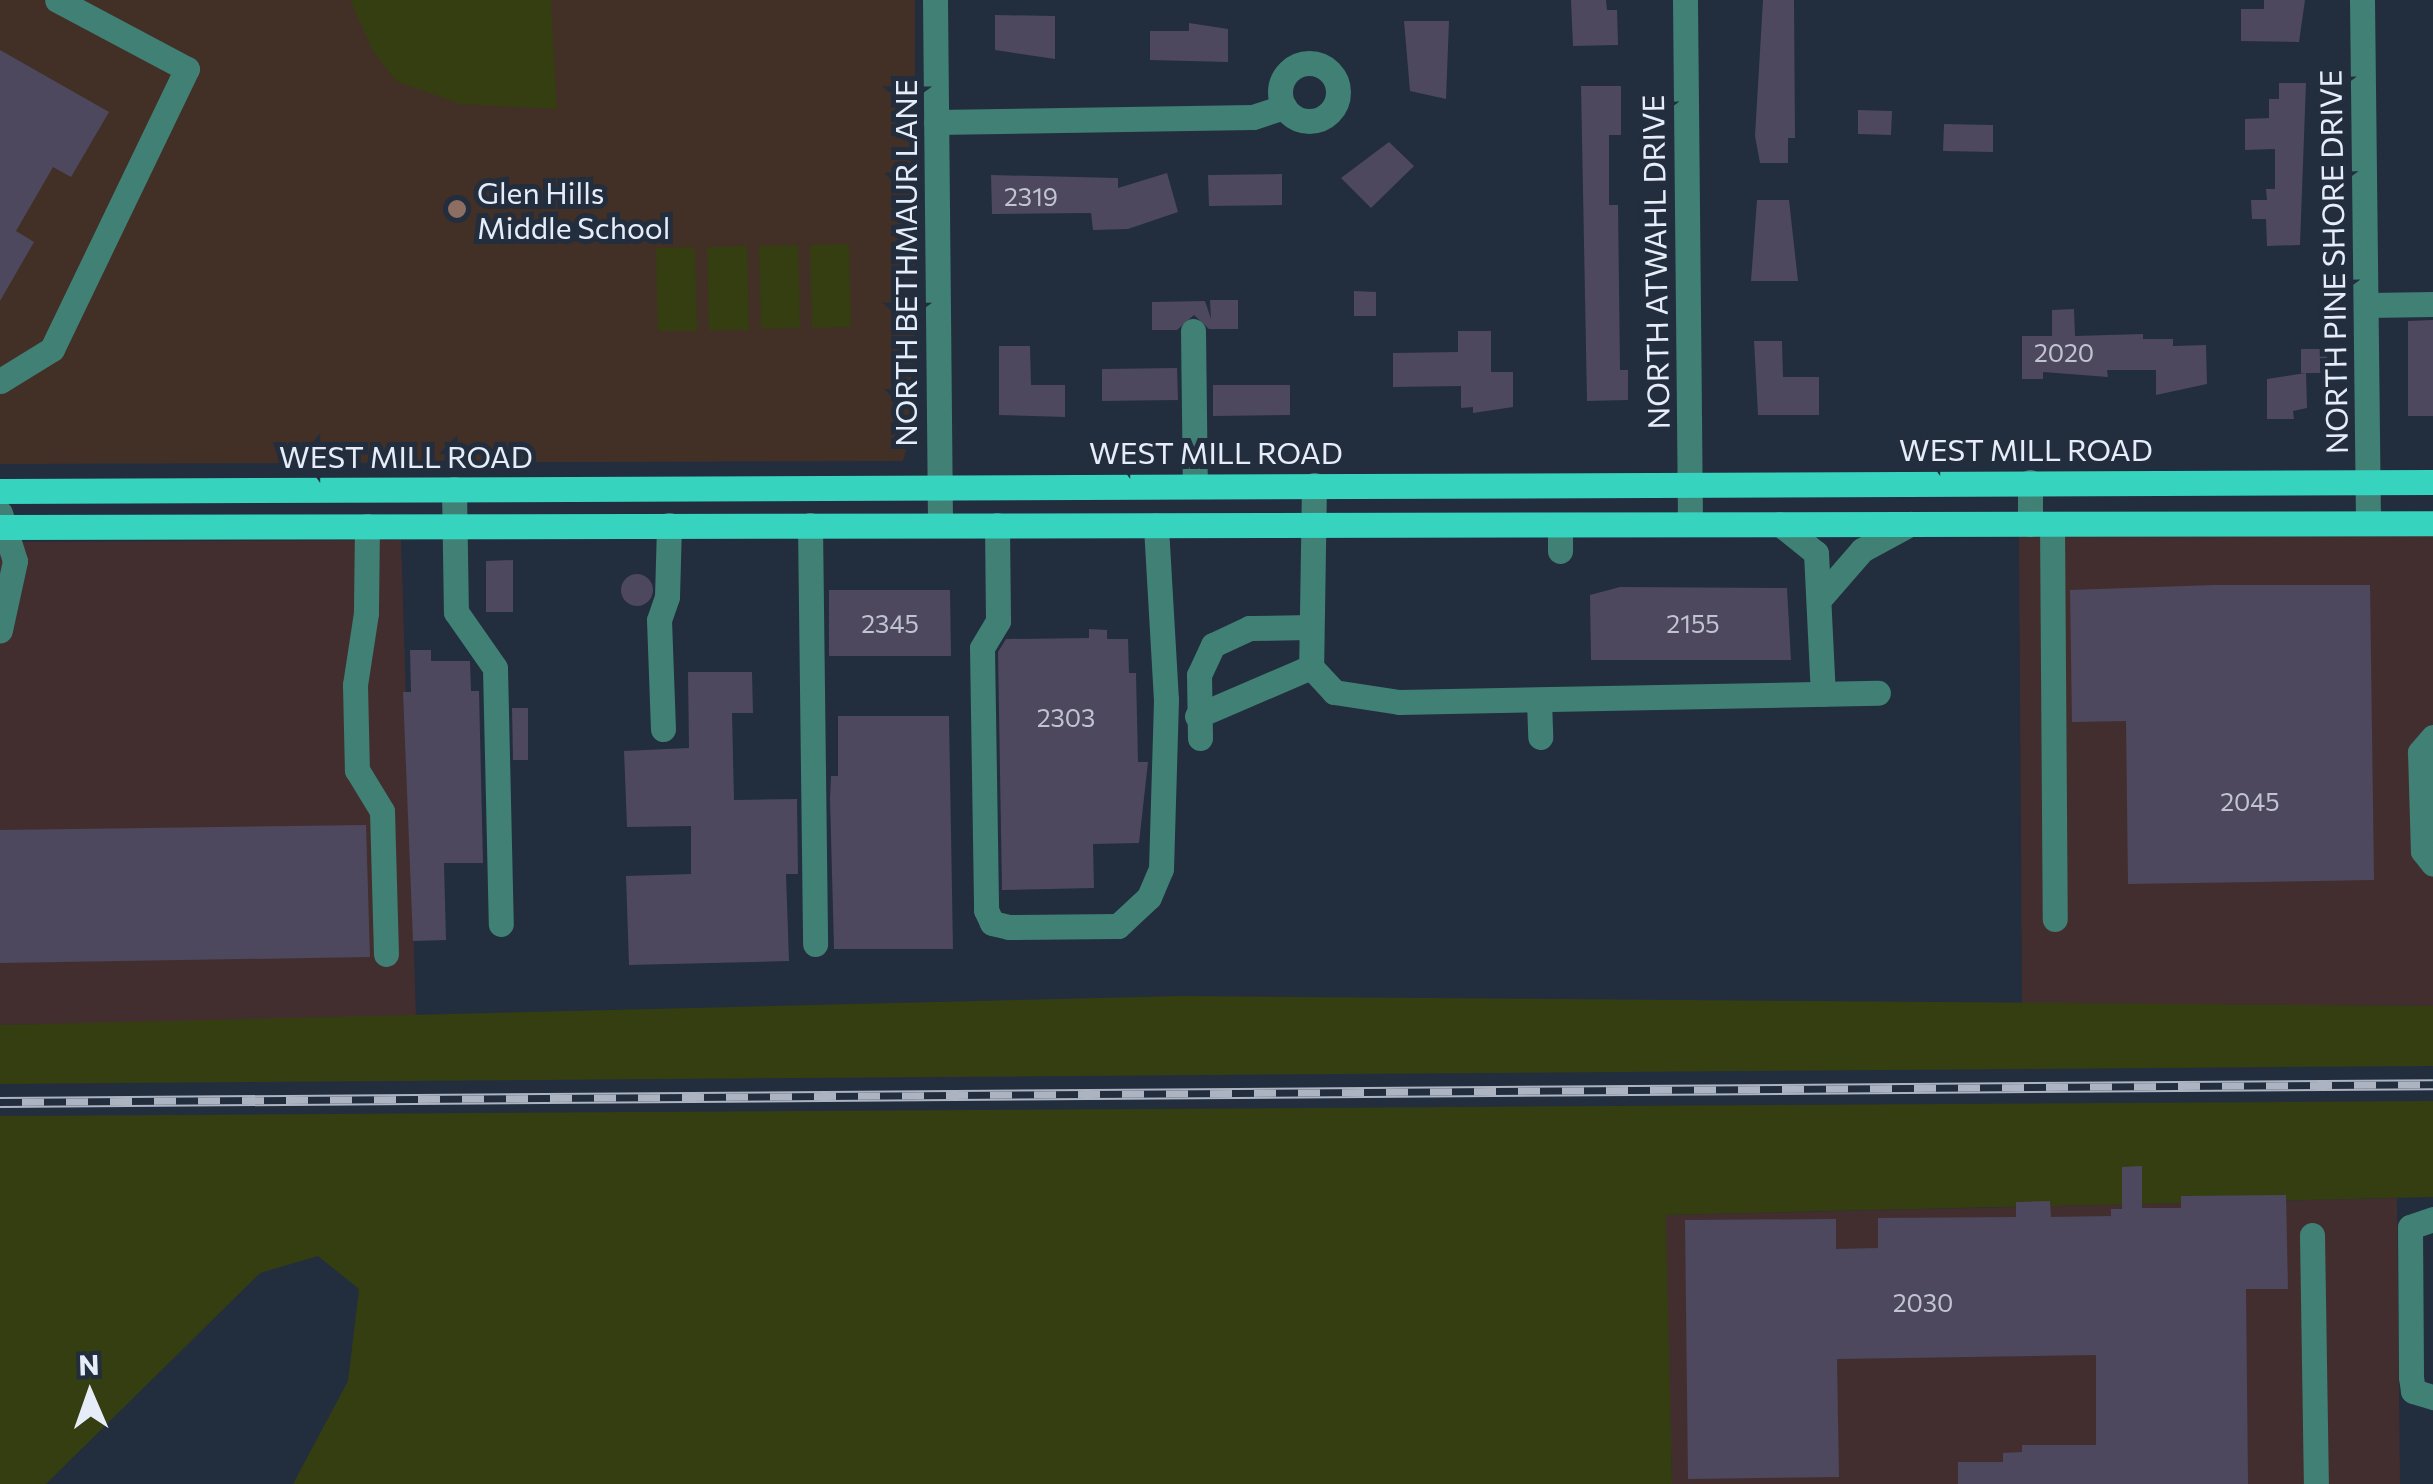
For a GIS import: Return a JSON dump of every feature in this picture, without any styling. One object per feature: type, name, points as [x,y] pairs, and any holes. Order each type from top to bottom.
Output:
[{"type":"main road","name":"WEST MILL ROAD","points":[[0,491],[939,484],[2433,482]]},
{"type":"main road","points":[[2,522],[367,526],[2433,523]]},
{"type":"street","points":[[0,381],[52,349],[187,69],[57,0]]},
{"type":"street","name":"NORTH BETHMAUR LANE","points":[[935,0],[940,525]]},
{"type":"street","name":"NORTH ATWAHL DRIVE","points":[[1686,0],[1690,524]]},
{"type":"street","name":"NORTH PINE SHORE DRIVE","points":[[2362,0],[2368,523]]},
{"type":"street","points":[[936,122],[1253,117],[1284,107]]},
{"type":"street","points":[[2368,306],[2433,304]]},
{"type":"street","points":[[1193,331],[1195,485]]},
{"type":"street","points":[[2030,482],[2041,524],[2056,920]]},
{"type":"street","points":[[1314,485],[1311,666],[1334,692],[1356,698],[1539,700],[1878,693]]},
{"type":"street","points":[[454,489],[456,612],[496,668],[501,924]]},
{"type":"street","points":[[0,630],[15,561],[2,522]]},
{"type":"street","points":[[1560,524],[1560,551]]},
{"type":"street","points":[[1780,524],[1816,553],[1822,596],[1823,694]]},
{"type":"street","points":[[1822,596],[1862,550],[1910,524]]},
{"type":"street","points":[[663,730],[658,620],[667,597],[669,525]]},
{"type":"street","points":[[810,525],[815,944]]},
{"type":"street","points":[[998,525],[998,621],[982,648],[986,910],[992,923],[1009,928],[1118,926],[1148,897],[1161,870],[1166,700],[1156,525]]},
{"type":"street","points":[[367,526],[366,613],[355,686],[357,770],[382,811],[386,954]]},
{"type":"street","points":[[1311,627],[1249,628],[1213,645],[1199,675],[1198,727],[1311,666]]},
{"type":"street","points":[[1539,700],[1540,737]]},
{"type":"street","points":[[2433,737],[2420,752],[2423,851],[2433,864]]},
{"type":"street","points":[[2433,1219],[2410,1228],[2411,1377],[2413,1390],[2433,1398]]},
{"type":"street","points":[[2312,1235],[2316,1484]]},
{"type":"shaded area","name":"Glen Hills Middle School","points":[[0,0],[915,0],[915,418],[903,461],[0,464]]},
{"type":"shaded area","points":[[2433,534],[2433,1006],[2022,1003],[2019,536]]},
{"type":"shaded area","points":[[401,540],[416,1017],[0,1025],[0,542]]},
{"type":"shaded area","points":[[2397,1198],[2400,1484],[1672,1484],[1665,1215]]},
{"type":"green space","points":[[350,0],[551,0],[557,109],[460,104],[396,81],[373,51]]},
{"type":"green space","points":[[849,244],[851,327],[812,328],[810,245]]},
{"type":"green space","points":[[798,245],[800,328],[761,329],[759,246]]},
{"type":"green space","points":[[747,246],[749,330],[709,330],[707,247]]},
{"type":"green space","points":[[695,247],[697,331],[658,331],[656,248]]},
{"type":"green space","points":[[1181,996],[2433,1006],[2433,1066],[0,1084],[0,1025]]},
{"type":"green space","points":[[2433,1101],[2433,1197],[1666,1215],[1672,1484],[293,1484],[348,1381],[359,1289],[318,1256],[260,1273],[46,1484],[0,1484],[0,1116]]},
{"type":"building","points":[[1571,0],[1606,0],[1607,10],[1617,10],[1618,45],[1573,46]]},
{"type":"building","points":[[1763,0],[1794,0],[1795,138],[1788,138],[1788,163],[1760,163],[1755,136]]},
{"type":"building","points":[[2264,0],[2305,0],[2299,42],[2241,41],[2241,9],[2264,9]]},
{"type":"building","points":[[995,15],[1055,16],[1055,59],[995,50]]},
{"type":"building","points":[[1404,21],[1449,21],[1446,99],[1410,91]]},
{"type":"building","points":[[1189,23],[1228,29],[1228,62],[1150,60],[1150,31],[1189,31]]},
{"type":"building","points":[[0,50],[109,112],[71,177],[53,167],[16,231],[34,242],[0,301]]},
{"type":"building","points":[[2279,83],[2306,83],[2300,245],[2267,246],[2266,219],[2252,219],[2251,200],[2267,200],[2266,189],[2275,189],[2275,149],[2245,150],[2245,119],[2269,118],[2269,99],[2279,99]]},
{"type":"building","points":[[1581,86],[1621,86],[1621,135],[1609,135],[1609,205],[1618,205],[1620,370],[1628,370],[1628,400],[1587,401]]},
{"type":"building","points":[[1858,110],[1892,111],[1891,135],[1858,134]]},
{"type":"building","points":[[1944,124],[1993,125],[1993,152],[1943,151]]},
{"type":"building","points":[[1389,142],[1414,166],[1371,208],[1341,178]]},
{"type":"building","points":[[1167,173],[1178,212],[1128,229],[1093,230],[1091,213],[992,214],[991,175],[1118,178],[1118,188]]},
{"type":"building","points":[[1282,174],[1282,205],[1209,206],[1208,175]]},
{"type":"building","points":[[1757,200],[1789,200],[1798,281],[1751,281]]},
{"type":"building","points":[[1354,291],[1376,292],[1376,316],[1354,316]]},
{"type":"building","points":[[1210,300],[1238,300],[1238,329],[1209,329],[1194,315],[1177,330],[1152,330],[1152,302],[1205,301],[1211,319]]},
{"type":"building","points":[[2074,309],[2075,336],[2143,334],[2143,339],[2173,339],[2173,346],[2206,345],[2207,384],[2156,395],[2156,370],[2107,370],[2108,377],[2043,372],[2043,379],[2022,379],[2022,336],[2052,336],[2052,310]]},
{"type":"building","points":[[2433,320],[2433,416],[2408,416],[2408,321]]},
{"type":"building","points":[[1458,331],[1491,331],[1491,372],[1513,372],[1513,407],[1473,413],[1473,407],[1461,408],[1461,386],[1393,387],[1393,353],[1458,352]]},
{"type":"building","points":[[1754,341],[1782,341],[1783,377],[1819,377],[1819,415],[1758,415]]},
{"type":"building","points":[[999,346],[1030,346],[1031,385],[1065,385],[1065,417],[999,415]]},
{"type":"building","points":[[2301,349],[2327,349],[2327,373],[2301,373]]},
{"type":"building","points":[[1177,368],[1178,400],[1102,401],[1102,369]]},
{"type":"building","points":[[2306,373],[2307,408],[2293,411],[2294,419],[2267,419],[2267,379]]},
{"type":"building","points":[[1213,385],[1290,385],[1290,415],[1213,416]]},
{"type":"building","points":[[513,560],[513,612],[486,612],[486,561]]},
{"type":"building","points":[[637,574],[648,579],[653,590],[648,601],[637,606],[626,601],[621,590],[626,579]]},
{"type":"building","points":[[2370,585],[2374,880],[2128,884],[2126,721],[2072,722],[2070,590]]},
{"type":"building","points":[[1620,587],[1787,588],[1791,660],[1591,660],[1590,595]]},
{"type":"building","points":[[829,590],[950,590],[951,656],[829,656]]},
{"type":"building","points":[[1089,629],[1107,630],[1107,639],[1128,639],[1129,673],[1136,673],[1138,762],[1148,762],[1139,843],[1093,844],[1094,888],[1002,890],[998,652],[1006,639],[1089,638]]},
{"type":"building","points":[[410,650],[431,650],[431,661],[470,661],[471,691],[479,691],[483,863],[444,863],[446,940],[413,941],[403,692],[411,692]]},
{"type":"building","points":[[688,672],[752,672],[753,713],[732,713],[734,800],[797,799],[798,874],[786,874],[789,961],[629,965],[626,876],[691,874],[691,826],[627,827],[624,751],[689,748]]},
{"type":"building","points":[[512,708],[528,708],[528,760],[513,760]]},
{"type":"building","points":[[838,716],[949,716],[953,949],[834,949],[830,798],[831,776],[838,776]]},
{"type":"building","points":[[366,825],[370,957],[0,963],[0,830]]},
{"type":"building","points":[[2142,1166],[2142,1208],[2181,1208],[2181,1196],[2286,1195],[2288,1289],[2246,1289],[2248,1484],[1958,1484],[1958,1462],[2003,1462],[2003,1453],[2022,1452],[2022,1445],[2096,1445],[2096,1355],[1837,1359],[1839,1477],[1688,1479],[1685,1220],[1836,1219],[1836,1249],[1878,1248],[1878,1218],[2016,1217],[2016,1202],[2050,1201],[2051,1217],[2111,1216],[2111,1209],[2122,1209],[2122,1167]]},
{"type":"railway","points":[[0,1102],[2433,1084]]},
{"type":"place","name":"Glen Hills Middle School","points":[[457,209]]}]
